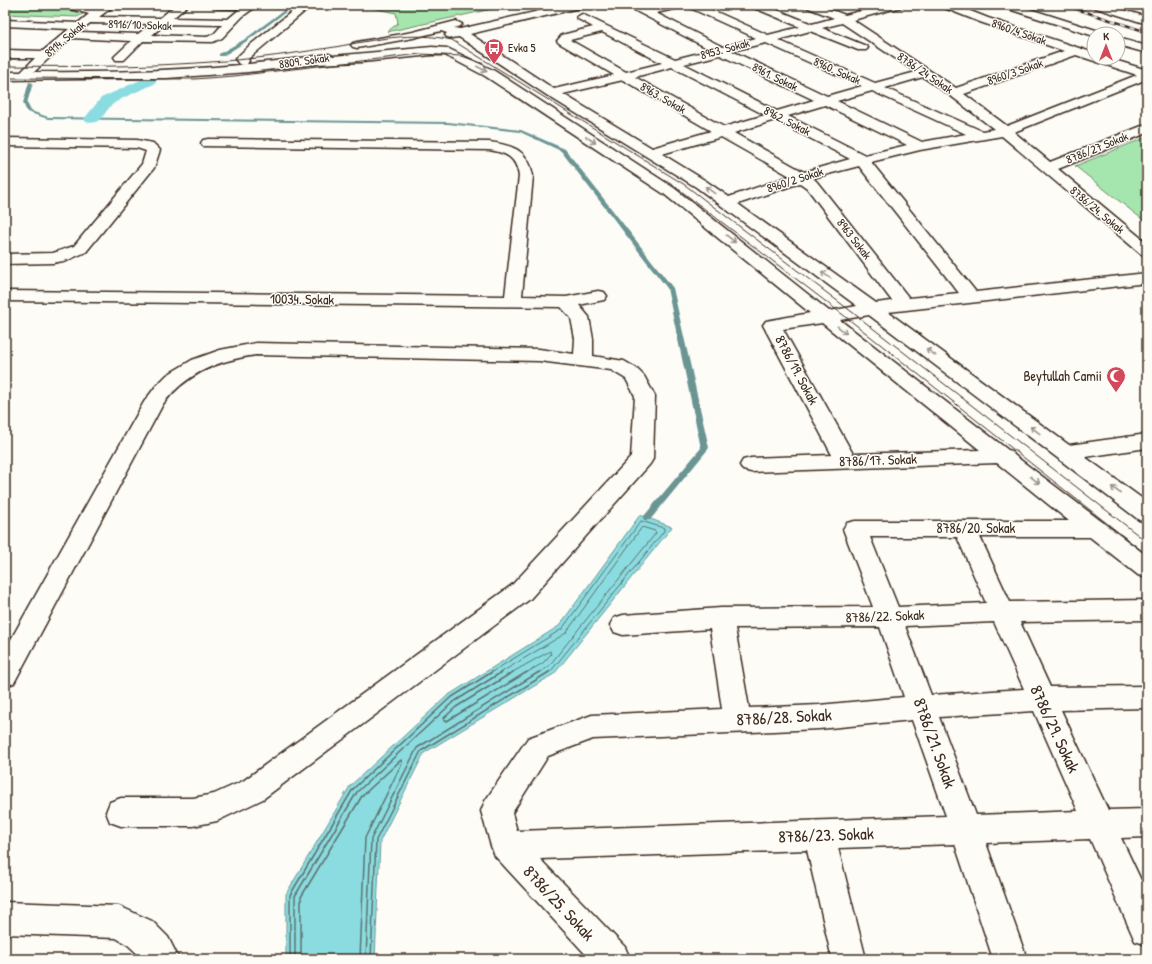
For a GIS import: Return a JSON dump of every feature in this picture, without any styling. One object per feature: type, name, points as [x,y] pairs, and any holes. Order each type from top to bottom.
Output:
[{"type":"street","points":[[67,5],[97,13]]},
{"type":"street","name":"8914. Sokak","points":[[27,73],[45,55],[84,23],[110,5]]},
{"type":"street","points":[[120,57],[140,38],[183,5]]},
{"type":"street","points":[[216,5],[252,6]]},
{"type":"street","points":[[243,61],[241,59],[253,48],[307,5]]},
{"type":"street","name":"8809. Sokak","points":[[27,73],[166,75],[213,72],[316,60],[438,34],[541,5]]},
{"type":"street","name":"8961. Sokak","points":[[632,5],[824,101],[920,146]]},
{"type":"street","points":[[647,12],[680,5]]},
{"type":"street","name":"8960. Sokak","points":[[692,5],[982,136]]},
{"type":"street","points":[[756,5],[862,48]]},
{"type":"street","name":"8786/24 Sokak","points":[[810,5],[843,18],[955,92],[1005,131]]},
{"type":"street","name":"8953. Sokak","points":[[552,93],[625,76],[765,38],[812,27],[877,7],[897,5]]},
{"type":"street","name":"8960/4 Sokak","points":[[946,5],[1086,55]]},
{"type":"street","points":[[1006,5],[1086,30]]},
{"type":"street","points":[[1097,5],[1147,21]]},
{"type":"street","points":[[5,23],[230,22],[252,6]]},
{"type":"street","points":[[580,11],[508,22],[461,33],[438,34],[437,44],[447,52],[489,73],[669,191],[923,395],[1004,456],[1147,569]]},
{"type":"street","name":"8962. Sokak","points":[[580,11],[604,28],[863,160]]},
{"type":"street","name":"8916/10. Sokak","points":[[70,35],[209,40],[218,36],[230,22]]},
{"type":"street","points":[[483,49],[486,38],[489,34],[508,22]]},
{"type":"street","name":"8963. Sokak","points":[[604,28],[566,37],[563,41],[802,177]]},
{"type":"street","points":[[1022,33],[1033,30]]},
{"type":"street","points":[[461,33],[483,49],[552,93],[701,184],[872,309],[1147,514]]},
{"type":"street","name":"8809. Sokak","points":[[27,73],[187,66],[243,61],[337,49],[413,35],[438,34]]},
{"type":"street","points":[[814,61],[881,43]]},
{"type":"street","points":[[1126,43],[1147,50]]},
{"type":"street","points":[[316,60],[362,58],[420,51],[447,52]]},
{"type":"street","name":"8960/3 Sokak","points":[[955,92],[1075,51]]},
{"type":"street","points":[[5,54],[45,55]]},
{"type":"street","name":"8960/4 Sokak","points":[[1119,66],[1147,75]]},
{"type":"street","points":[[5,70],[27,73]]},
{"type":"street","points":[[5,76],[27,73]]},
{"type":"street","points":[[650,153],[724,133],[872,86],[926,73]]},
{"type":"street","points":[[972,298],[863,160],[920,146],[1005,131],[1147,75]]},
{"type":"street","name":"8786/27 Sokak","points":[[1047,168],[1147,128]]},
{"type":"street","points":[[1005,131],[1047,168]]},
{"type":"street","points":[[5,142],[137,144],[148,146],[153,150],[149,165],[80,249],[73,254],[57,258],[5,259]]},
{"type":"street","points":[[208,142],[489,146],[512,151],[525,166],[526,176],[513,302]]},
{"type":"street","name":"8960/2 Sokak","points":[[727,203],[802,177],[863,160]]},
{"type":"street","name":"8786/24. Sokak","points":[[1047,168],[1147,251]]},
{"type":"street","name":"8963 Sokak","points":[[802,177],[812,185],[904,304]]},
{"type":"street","name":"8786/19. Sokak","points":[[846,461],[772,325],[904,304],[972,298],[1147,278]]},
{"type":"street","name":"10034. Sokak","points":[[5,296],[513,302],[566,302],[598,296]]},
{"type":"street","points":[[566,302],[580,317],[584,339],[583,361]]},
{"type":"street","points":[[5,675],[154,402],[170,382],[195,366],[225,354],[256,349],[539,355],[610,363],[624,368],[634,376],[645,396],[642,459],[521,592],[253,790],[236,799],[217,806],[193,812],[121,812]]},
{"type":"street","points":[[1066,453],[1147,441]]},
{"type":"street","name":"8786/17. Sokak","points":[[752,465],[1004,456]]},
{"type":"street","name":"8786/29. Sokak","points":[[964,528],[1147,929]]},
{"type":"street","name":"8786/20. Sokak","points":[[855,529],[1097,529]]},
{"type":"street","name":"8786/21. Sokak","points":[[855,529],[889,617],[966,830],[1010,959]]},
{"type":"street","name":"8786/22. Sokak","points":[[623,625],[721,618],[889,617],[1003,612],[1147,610]]},
{"type":"street","points":[[721,618],[738,720]]},
{"type":"street","name":"8786/28. Sokak","points":[[506,846],[496,811],[538,747],[592,727],[819,717],[921,708],[1042,700],[1147,697]]},
{"type":"street","name":"8786/23. Sokak","points":[[506,846],[1147,823]]},
{"type":"street","points":[[818,835],[849,959]]},
{"type":"street","name":"8786/25. Sokak","points":[[506,846],[613,959]]},
{"type":"street","points":[[5,918],[118,922],[140,933],[156,949],[162,959]]},
{"type":"green space","points":[[15,5],[42,5],[85,13],[77,17],[5,14]]},
{"type":"green space","points":[[358,5],[510,5],[387,32],[398,23],[396,13]]},
{"type":"green space","points":[[1147,137],[1147,223],[1075,166]]},
{"type":"water","points":[[640,515],[672,527],[554,674],[424,753],[380,841],[375,959],[286,959],[286,894],[350,786],[447,696],[559,626]]},
{"type":"waterway","points":[[221,55],[246,40],[293,5]]},
{"type":"waterway","points":[[5,59],[16,59]]},
{"type":"waterway","points":[[92,119],[107,101],[149,81]]},
{"type":"waterway","points":[[31,83],[25,103],[29,112],[48,118],[448,123],[521,131],[563,150],[670,288],[705,448],[647,518]]},
{"type":"tram line","points":[[5,66],[162,65],[276,56],[408,36],[437,37],[452,40],[685,185],[852,312],[1147,542]]},
{"type":"tram line","points":[[5,78],[195,79],[234,76],[420,54],[462,56],[484,64]]},
{"type":"tram line","points":[[668,181],[842,314],[1147,555]]},
{"type":"railway","points":[[1064,5],[1147,32]]},
{"type":"place","name":"Evka 5","points":[[494,65]]},
{"type":"place","name":"Beytullah Camii","points":[[1116,393]]}]
